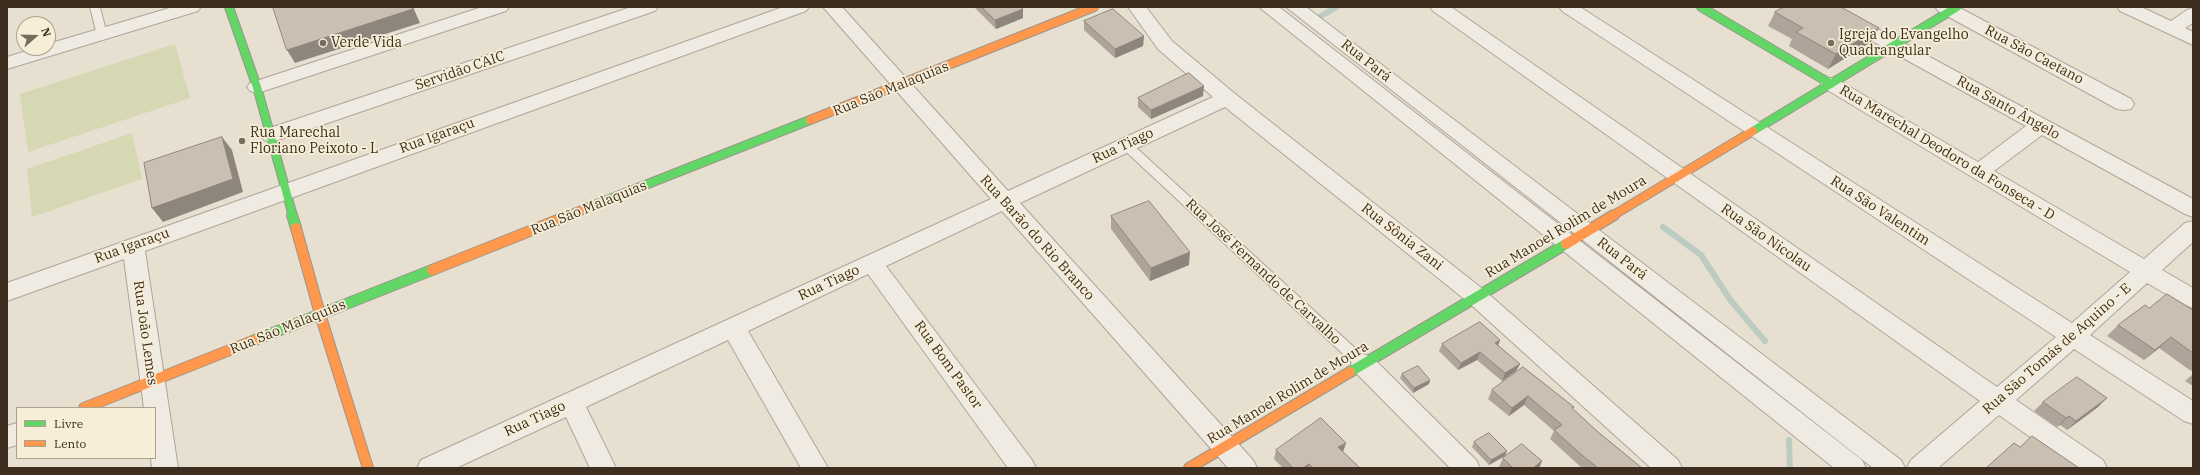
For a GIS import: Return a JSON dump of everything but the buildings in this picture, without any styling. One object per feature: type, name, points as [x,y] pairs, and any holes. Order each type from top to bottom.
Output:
[{"type":"street","points":[[7,63],[192,7]]},
{"type":"street","points":[[229,7],[257,87],[287,190],[320,314],[368,468]]},
{"type":"street","points":[[257,87],[500,7]]},
{"type":"street","name":"Servidão CAIC","points":[[271,135],[649,7]]},
{"type":"street","name":"Rua Igaraçu","points":[[7,292],[287,190],[800,7]]},
{"type":"street","name":"Rua Barão do Rio Branco","points":[[832,7],[900,85],[1244,468]]},
{"type":"street","name":"Rua São Malaquias","points":[[87,407],[1094,7]]},
{"type":"street","name":"Rua Sônia Zani","points":[[1137,7],[1150,27],[1165,44],[1227,98],[1476,296],[1669,468]]},
{"type":"street","name":"Rua Pará","points":[[1268,7],[1853,468]]},
{"type":"street","name":"Rua Pará","points":[[1296,7],[1892,468]]},
{"type":"street","name":"Rua São Nicolau","points":[[1439,7],[2094,468]]},
{"type":"street","name":"Rua São Valentim","points":[[1568,7],[2193,414]]},
{"type":"street","name":"Rua Marechal Deodoro da Fonseca - D","points":[[1701,7],[2193,299]]},
{"type":"street","name":"Rua Santo Ângelo","points":[[1824,7],[2193,209]]},
{"type":"street","points":[[2126,7],[2193,39]]},
{"type":"street","name":"Rua Manoel Rolim de Moura","points":[[1189,468],[1679,176],[1893,46],[1951,8]]},
{"type":"street","name":"Rua São Caetano","points":[[1951,8],[2124,104]]},
{"type":"street","points":[[2172,29],[2193,14]]},
{"type":"street","name":"Rua Tiago","points":[[430,468],[1227,98]]},
{"type":"street","points":[[1979,172],[2040,126]]},
{"type":"street","name":"Rua São Tomás de Aquino - E","points":[[1920,468],[2073,336],[2193,228]]},
{"type":"street","name":"Rua João Lemes","points":[[133,246],[156,407]]},
{"type":"street","name":"Rua Bom Pastor","points":[[872,263],[1023,468]]},
{"type":"street","points":[[733,327],[815,468]]},
{"type":"street","name":"Rua José Fernando de Carvalho","points":[[1363,364],[1467,468]]},
{"type":"street","points":[[571,402],[603,468]]},
{"type":"street","name":"Rua João Lemes","points":[[156,408],[165,468]]},
{"type":"lane","points":[[95,7],[102,34]]},
{"type":"lane","name":"Rua José Fernando de Carvalho","points":[[1126,145],[1363,364]]},
{"type":"green space","points":[[175,44],[190,98],[28,152],[20,94]]},
{"type":"green space","points":[[132,133],[142,179],[32,217],[27,169]]},
{"type":"waterway","points":[[1319,17],[1337,7]]},
{"type":"waterway","points":[[1663,227],[1701,255],[1731,301],[1765,341]]},
{"type":"waterway","points":[[1789,440],[1790,468]]},
{"type":"traffic: fast","points":[[229,7],[257,87],[296,228]]},
{"type":"traffic: fast","points":[[1701,7],[1831,84]]},
{"type":"traffic: fast","points":[[1753,131],[1957,7]]},
{"type":"traffic: fast","points":[[597,204],[810,120]]},
{"type":"traffic: fast","points":[[1350,372],[1566,244]]},
{"type":"traffic: fast","points":[[255,340],[432,270]]},
{"type":"traffic: slow","points":[[810,120],[1094,7]]},
{"type":"traffic: slow","points":[[1566,244],[1753,131]]},
{"type":"traffic: slow","points":[[432,270],[597,204]]},
{"type":"traffic: slow","points":[[296,228],[320,314],[368,468]]},
{"type":"traffic: slow","points":[[87,407],[255,340]]},
{"type":"traffic: slow","points":[[1189,468],[1350,372]]},
{"type":"place","name":"Verde Vida","points":[[323,43]]},
{"type":"place","name":"Igreja do Evangelho Quadrangular","points":[[1831,43]]},
{"type":"place","name":"Rua Marechal Floriano Peixoto - L","points":[[242,141]]}]
